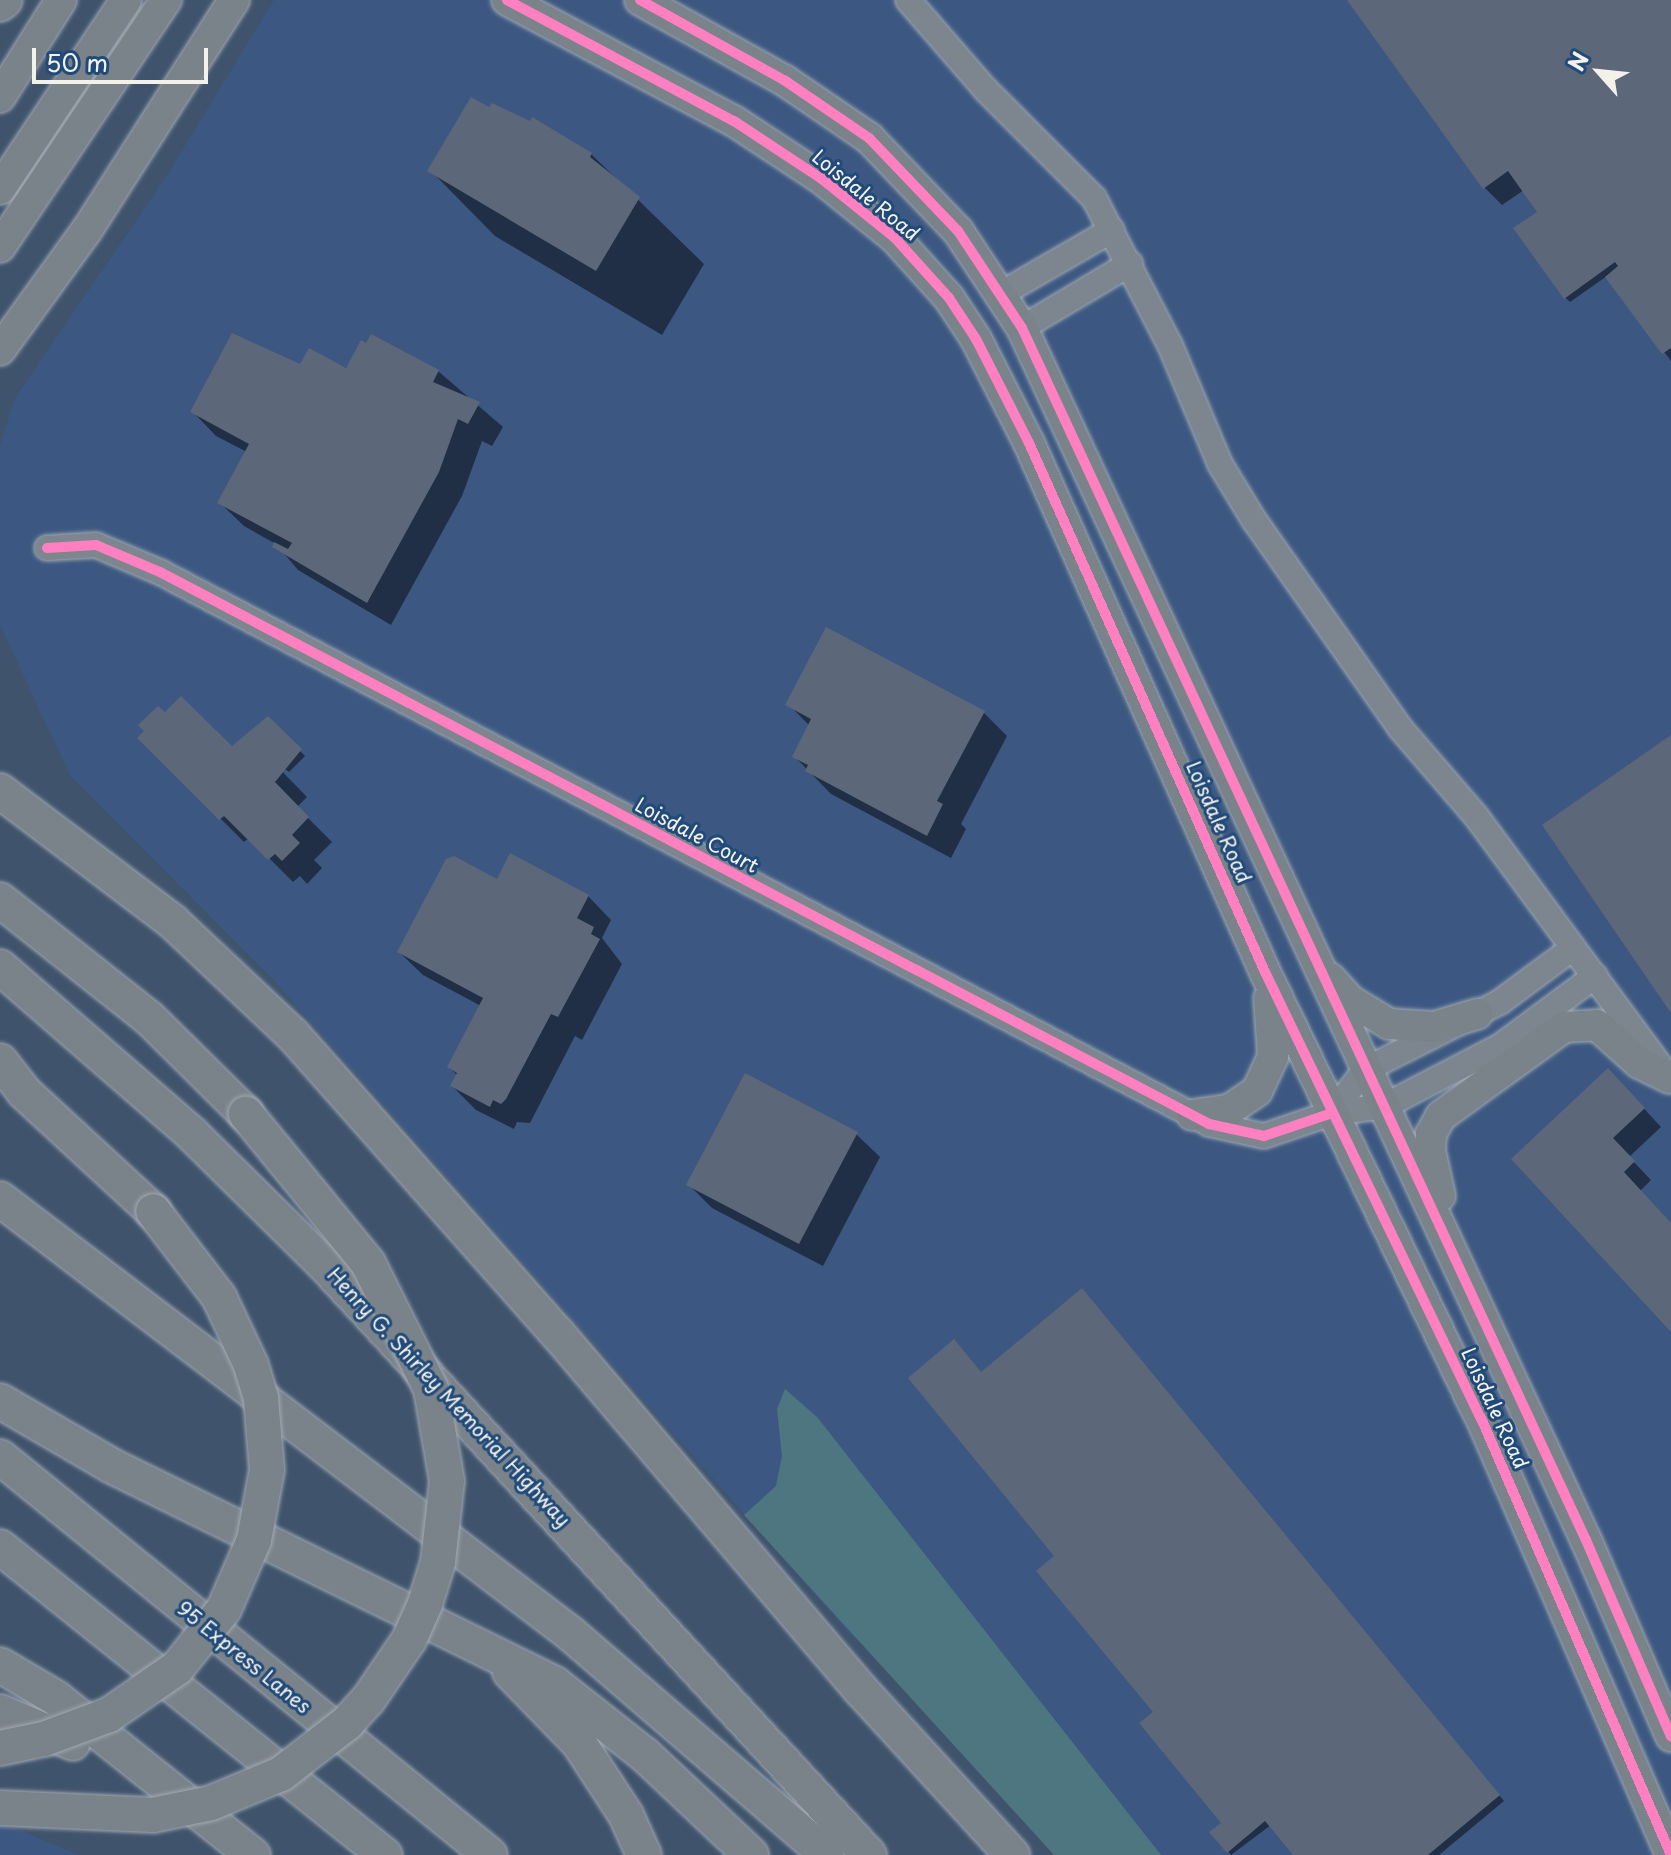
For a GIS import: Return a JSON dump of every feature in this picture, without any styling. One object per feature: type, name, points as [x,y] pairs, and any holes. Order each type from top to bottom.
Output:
[{"type":"highway","points":[[0,4],[5,0]]},
{"type":"highway","points":[[0,791],[173,922],[293,1035],[567,1345],[861,1690],[1012,1855]]},
{"type":"highway","points":[[0,900],[149,1018],[246,1114],[368,1263],[431,1389],[447,1481],[438,1562],[425,1604],[409,1640],[368,1700],[347,1723],[281,1774],[211,1803],[153,1815],[0,1808]]},
{"type":"highway","name":"Henry G. Shirley Memorial Highway","points":[[0,967],[193,1135],[322,1262],[869,1855]]},
{"type":"highway","points":[[0,1061],[12,1087],[153,1211],[219,1297],[251,1365],[261,1398],[267,1470],[254,1540],[224,1609],[203,1641],[166,1677],[109,1715],[71,1731],[0,1748]]},
{"type":"highway","points":[[0,1199],[571,1634],[827,1855]]},
{"type":"highway","points":[[0,1401],[126,1473],[460,1633],[555,1684],[597,1715],[751,1855]]},
{"type":"highway","name":"95 Express Lanes","points":[[0,1457],[490,1855]]},
{"type":"highway","points":[[0,1547],[385,1855]]},
{"type":"highway","points":[[460,1633],[509,1671],[579,1743],[626,1815],[644,1855]]},
{"type":"highway","points":[[0,1665],[56,1698],[155,1780],[253,1855]]},
{"type":"highway","points":[[0,1712],[155,1780]]},
{"type":"main road","points":[[0,97],[61,0]]},
{"type":"main road","points":[[0,189],[126,0]]},
{"type":"main road","points":[[0,247],[166,0]]},
{"type":"main road","points":[[0,350],[87,230],[234,0]]},
{"type":"main road","points":[[215,30],[249,0]]},
{"type":"main road","name":"Loisdale Road","points":[[507,0],[778,148],[878,222],[949,298],[976,339],[1029,443],[1265,972],[1481,1418],[1671,1854]]},
{"type":"main road","name":"Loisdale Road","points":[[640,0],[784,80],[869,138],[925,192],[1001,294],[1022,328],[1310,955],[1467,1282],[1671,1736]]},
{"type":"main road","points":[[1310,955],[1351,1001],[1389,1024],[1434,1027],[1477,1014]]},
{"type":"main road","points":[[1192,1115],[1211,1115],[1245,1103],[1268,1075],[1273,1033],[1265,972]]},
{"type":"main road","points":[[1467,1282],[1430,1151],[1431,1134],[1441,1116],[1564,1027],[1579,1023],[1597,1025],[1639,1063],[1670,1079]]},
{"type":"street","points":[[908,0],[976,80],[1080,183],[1112,230],[1130,264],[1196,400],[1220,464],[1254,520],[1400,728],[1476,816],[1670,1079]]},
{"type":"street","points":[[1001,294],[1112,230]]},
{"type":"street","points":[[1022,328],[1130,264]]},
{"type":"street","name":"Loisdale Court","points":[[47,548],[96,545],[160,572],[1209,1124],[1264,1136],[1332,1113],[1385,1106]]},
{"type":"street","points":[[1332,1113],[1365,1070],[1477,1014],[1573,948]]},
{"type":"street","points":[[1385,1106],[1502,1045],[1595,976]]},
{"type":"shaded area","points":[[274,0],[1671,0],[1671,1842],[1650,1855],[1115,1855],[849,1633],[270,976],[70,775],[0,625],[0,445],[15,398],[164,180]]},
{"type":"shaded area","points":[[0,1826],[20,1830],[78,1855],[0,1855]]},
{"type":"green space","points":[[785,1389],[817,1417],[1161,1855],[1054,1855],[744,1515],[776,1486],[782,1456],[777,1409]]},
{"type":"building","points":[[1347,0],[1671,0],[1671,348],[1662,354],[1605,277],[1618,266],[1615,262],[1564,299],[1513,228],[1537,212],[1508,171],[1483,189]]},
{"type":"building","points":[[471,97],[489,107],[492,103],[530,121],[532,117],[592,153],[590,157],[640,197],[596,271],[427,171]]},
{"type":"building","points":[[232,333],[300,364],[309,348],[346,368],[361,340],[366,343],[371,334],[439,370],[433,382],[480,402],[468,424],[458,419],[439,472],[367,603],[272,547],[274,542],[288,549],[292,543],[217,503],[249,444],[190,412]]},
{"type":"building","points":[[826,627],[985,711],[937,801],[943,804],[927,836],[805,771],[808,765],[792,757],[811,719],[785,705]]},
{"type":"building","points":[[181,696],[232,746],[268,716],[302,749],[275,782],[309,817],[292,835],[300,843],[282,861],[275,854],[268,860],[224,816],[219,820],[137,738],[144,731],[138,725],[158,706],[165,712]]},
{"type":"building","points":[[1671,735],[1671,1013],[1542,825]]},
{"type":"building","points":[[510,853],[589,895],[577,918],[594,927],[591,934],[600,939],[558,1017],[551,1014],[506,1099],[501,1104],[493,1100],[490,1107],[450,1086],[457,1073],[447,1067],[483,998],[397,952],[446,859],[454,856],[497,879]]},
{"type":"building","points":[[1608,1068],[1645,1108],[1613,1138],[1635,1161],[1624,1172],[1671,1223],[1671,1332],[1511,1159]]},
{"type":"building","points":[[745,1073],[858,1132],[799,1244],[686,1185]]},
{"type":"building","points":[[1082,1288],[1500,1795],[1428,1855],[1293,1855],[1265,1821],[1227,1853],[1209,1832],[1221,1823],[1139,1723],[1153,1712],[1036,1571],[1054,1556],[908,1378],[954,1339],[981,1372]]},
{"type":"cycle path","points":[[507,0],[734,121],[822,179],[895,238],[949,298],[976,339],[1029,443],[1265,972],[1481,1418],[1671,1854]]},
{"type":"cycle path","points":[[640,0],[784,80],[869,138],[958,231],[1022,328],[1586,1540],[1671,1736]]},
{"type":"cycle path","points":[[47,548],[96,545],[160,572],[1209,1124],[1264,1136],[1332,1113]]}]
